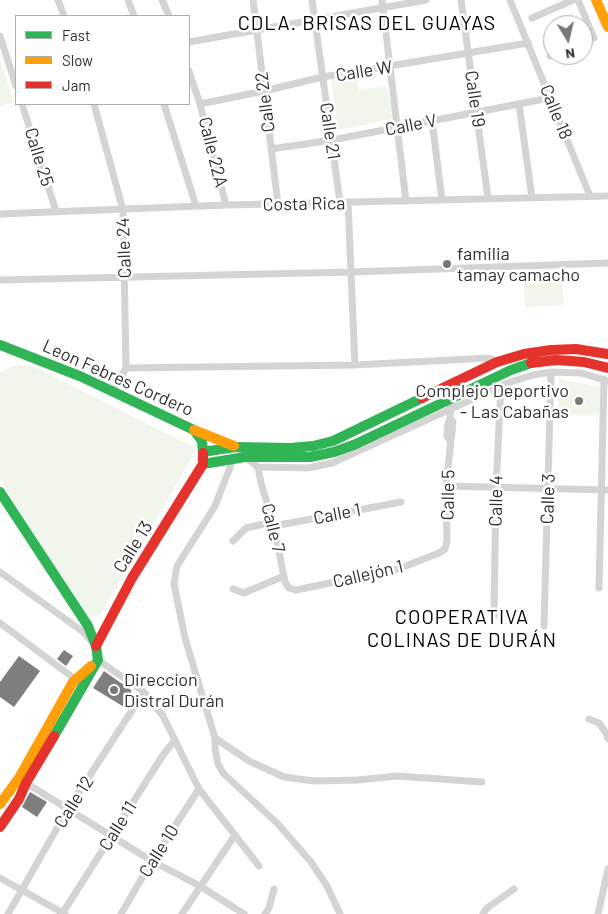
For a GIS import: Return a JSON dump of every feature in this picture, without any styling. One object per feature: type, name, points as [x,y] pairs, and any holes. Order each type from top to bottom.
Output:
[{"type":"street","points":[[58,0],[64,15]]},
{"type":"street","points":[[128,0],[134,15]]},
{"type":"street","points":[[162,0],[169,15]]},
{"type":"street","name":"Calle 22","points":[[253,0],[278,204]]},
{"type":"street","name":"Calle 21","points":[[312,0],[340,202]]},
{"type":"street","points":[[190,42],[315,20],[382,4],[426,0]]},
{"type":"street","name":"Calle 19","points":[[461,0],[488,198]]},
{"type":"street","name":"Calle 18","points":[[510,0],[590,196]]},
{"type":"street","points":[[532,18],[574,0]]},
{"type":"street","points":[[578,0],[585,15]]},
{"type":"street","points":[[382,4],[406,201]]},
{"type":"street","points":[[586,15],[598,5],[608,27]]},
{"type":"street","points":[[0,36],[15,83]]},
{"type":"street","name":"Calle W","points":[[200,104],[323,77],[528,43]]},
{"type":"street","name":"Calle 22A","points":[[190,74],[200,104],[226,205]]},
{"type":"street","name":"Calle V","points":[[271,149],[332,140],[550,98]]},
{"type":"street","points":[[519,104],[532,198]]},
{"type":"street","name":"Calle 25","points":[[22,105],[56,211]]},
{"type":"street","name":"Calle 24","points":[[94,105],[123,210],[126,368],[113,392]]},
{"type":"street","points":[[164,105],[196,206]]},
{"type":"street","points":[[432,121],[442,200]]},
{"type":"street","name":"Costa Rica","points":[[0,214],[226,205],[608,196]]},
{"type":"street","points":[[348,203],[355,364]]},
{"type":"street","points":[[0,280],[352,272],[608,263]]},
{"type":"street","name":"Leon Febres Cordero","points":[[0,345],[82,377],[194,430],[202,441],[203,452]]},
{"type":"street","points":[[608,354],[576,350],[551,350],[524,354],[497,362],[333,440],[313,446],[291,448],[235,446],[203,452],[203,464],[245,457],[310,457],[334,452],[356,444],[511,370],[534,362],[556,360],[584,362],[608,368]]},
{"type":"street","points":[[126,368],[355,364],[480,358],[489,358],[497,362]]},
{"type":"street","points":[[245,457],[258,467],[308,468],[332,463],[501,386],[533,375],[551,372],[581,373],[606,380],[605,490],[599,588]]},
{"type":"street","name":"Calle 3","points":[[544,626],[551,372]]},
{"type":"street","name":"Calle 4","points":[[494,616],[496,488],[501,386]]},
{"type":"street","points":[[445,387],[451,398]]},
{"type":"street","name":"Calle 5","points":[[445,549],[447,541],[446,486],[450,441],[453,437],[453,422],[450,418],[451,398]]},
{"type":"street","points":[[194,430],[235,446]]},
{"type":"street","points":[[235,446],[234,459],[215,506],[177,566],[174,584],[185,638],[216,738],[215,749],[218,764],[223,773],[278,824],[311,862],[340,914]]},
{"type":"street","name":"Calle 13","points":[[96,646],[132,578],[203,464]]},
{"type":"street","name":"Calle 7","points":[[258,467],[284,576],[289,588]]},
{"type":"street","points":[[446,486],[605,490]]},
{"type":"street","points":[[0,492],[88,626],[96,646],[98,660],[19,799],[0,827]]},
{"type":"street","name":"Calle 1","points":[[233,540],[246,528],[401,502]]},
{"type":"street","name":"Callejón 1","points":[[289,588],[296,590],[398,569],[445,549]]},
{"type":"street","points":[[0,572],[82,631],[96,646]]},
{"type":"street","points":[[233,589],[244,593],[284,576]]},
{"type":"street","points":[[0,623],[75,679]]},
{"type":"street","points":[[0,804],[19,778],[75,679],[98,660]]},
{"type":"street","points":[[98,660],[144,692],[163,716],[199,789],[260,866]]},
{"type":"street","name":"Calle 12","points":[[8,914],[68,809],[144,692]]},
{"type":"street","points":[[589,719],[599,723],[606,733],[608,740]]},
{"type":"street","points":[[216,738],[249,761],[284,777],[314,780],[358,780],[396,776],[482,782]]},
{"type":"street","name":"Calle 11","points":[[63,914],[163,755],[175,740]]},
{"type":"street","points":[[26,784],[152,861],[200,886],[242,914]]},
{"type":"street","name":"Calle 10","points":[[121,914],[152,861],[199,789]]},
{"type":"street","points":[[182,914],[235,835]]},
{"type":"street","points":[[598,914],[608,869]]},
{"type":"street","points":[[0,878],[63,914]]},
{"type":"street","points":[[483,914],[487,908],[514,888]]},
{"type":"street","points":[[265,914],[269,908],[274,889]]},
{"type":"shaded area","points":[[0,60],[14,102],[0,106]]},
{"type":"shaded area","points":[[357,74],[359,90],[387,86],[392,119],[338,130],[331,79]]},
{"type":"shaded area","points":[[561,269],[564,305],[525,307],[523,270]]},
{"type":"shaded area","points":[[25,365],[39,369],[197,449],[100,615],[86,617],[0,479],[0,372],[13,366]]},
{"type":"shaded area","name":"Complejo Deportivo - Las Cabañas","points":[[559,379],[601,387],[599,415],[558,415]]},
{"type":"building","points":[[64,650],[73,656],[66,666],[57,659]]},
{"type":"building","points":[[19,656],[40,671],[14,707],[0,697],[0,682]]},
{"type":"building","name":"Direccíon Distral Durán","points":[[104,671],[131,690],[132,695],[124,707],[93,688]]},
{"type":"building","points":[[30,792],[47,802],[37,817],[22,807]]},
{"type":"traffic: fast","points":[[0,345],[82,377],[194,430],[202,441],[203,453]]},
{"type":"traffic: fast","points":[[203,464],[245,457],[310,457],[334,452],[356,444],[511,370],[531,363]]},
{"type":"traffic: fast","points":[[203,452],[235,447],[291,448],[313,446],[333,441],[422,398]]},
{"type":"traffic: fast","points":[[0,492],[88,626],[96,646],[98,660],[54,736]]},
{"type":"traffic: slow","points":[[596,0],[608,27]]},
{"type":"traffic: slow","points":[[194,430],[234,446]]},
{"type":"traffic: slow","points":[[0,804],[19,778],[73,682],[91,666]]},
{"type":"traffic: jam","points":[[422,398],[497,362],[524,354],[576,349],[608,354]]},
{"type":"traffic: jam","points":[[531,363],[556,360],[584,362],[608,368]]},
{"type":"traffic: jam","points":[[96,646],[132,578],[203,464],[203,453]]},
{"type":"traffic: jam","points":[[0,827],[19,799],[26,783],[54,736]]},
{"type":"place","name":"familia tamay camacho","points":[[447,264]]},
{"type":"place","name":"Complejo Deportivo - Las Cabañas","points":[[579,401]]},
{"type":"place","name":"Direccíon Distral Durán","points":[[114,690]]},
{"type":"district","name":"CDLA. BRISAS DEL GUAYAS","points":[[367,23]]},
{"type":"district","name":"COOPERATIVA COLINAS DE DURÁN","points":[[462,628]]}]
